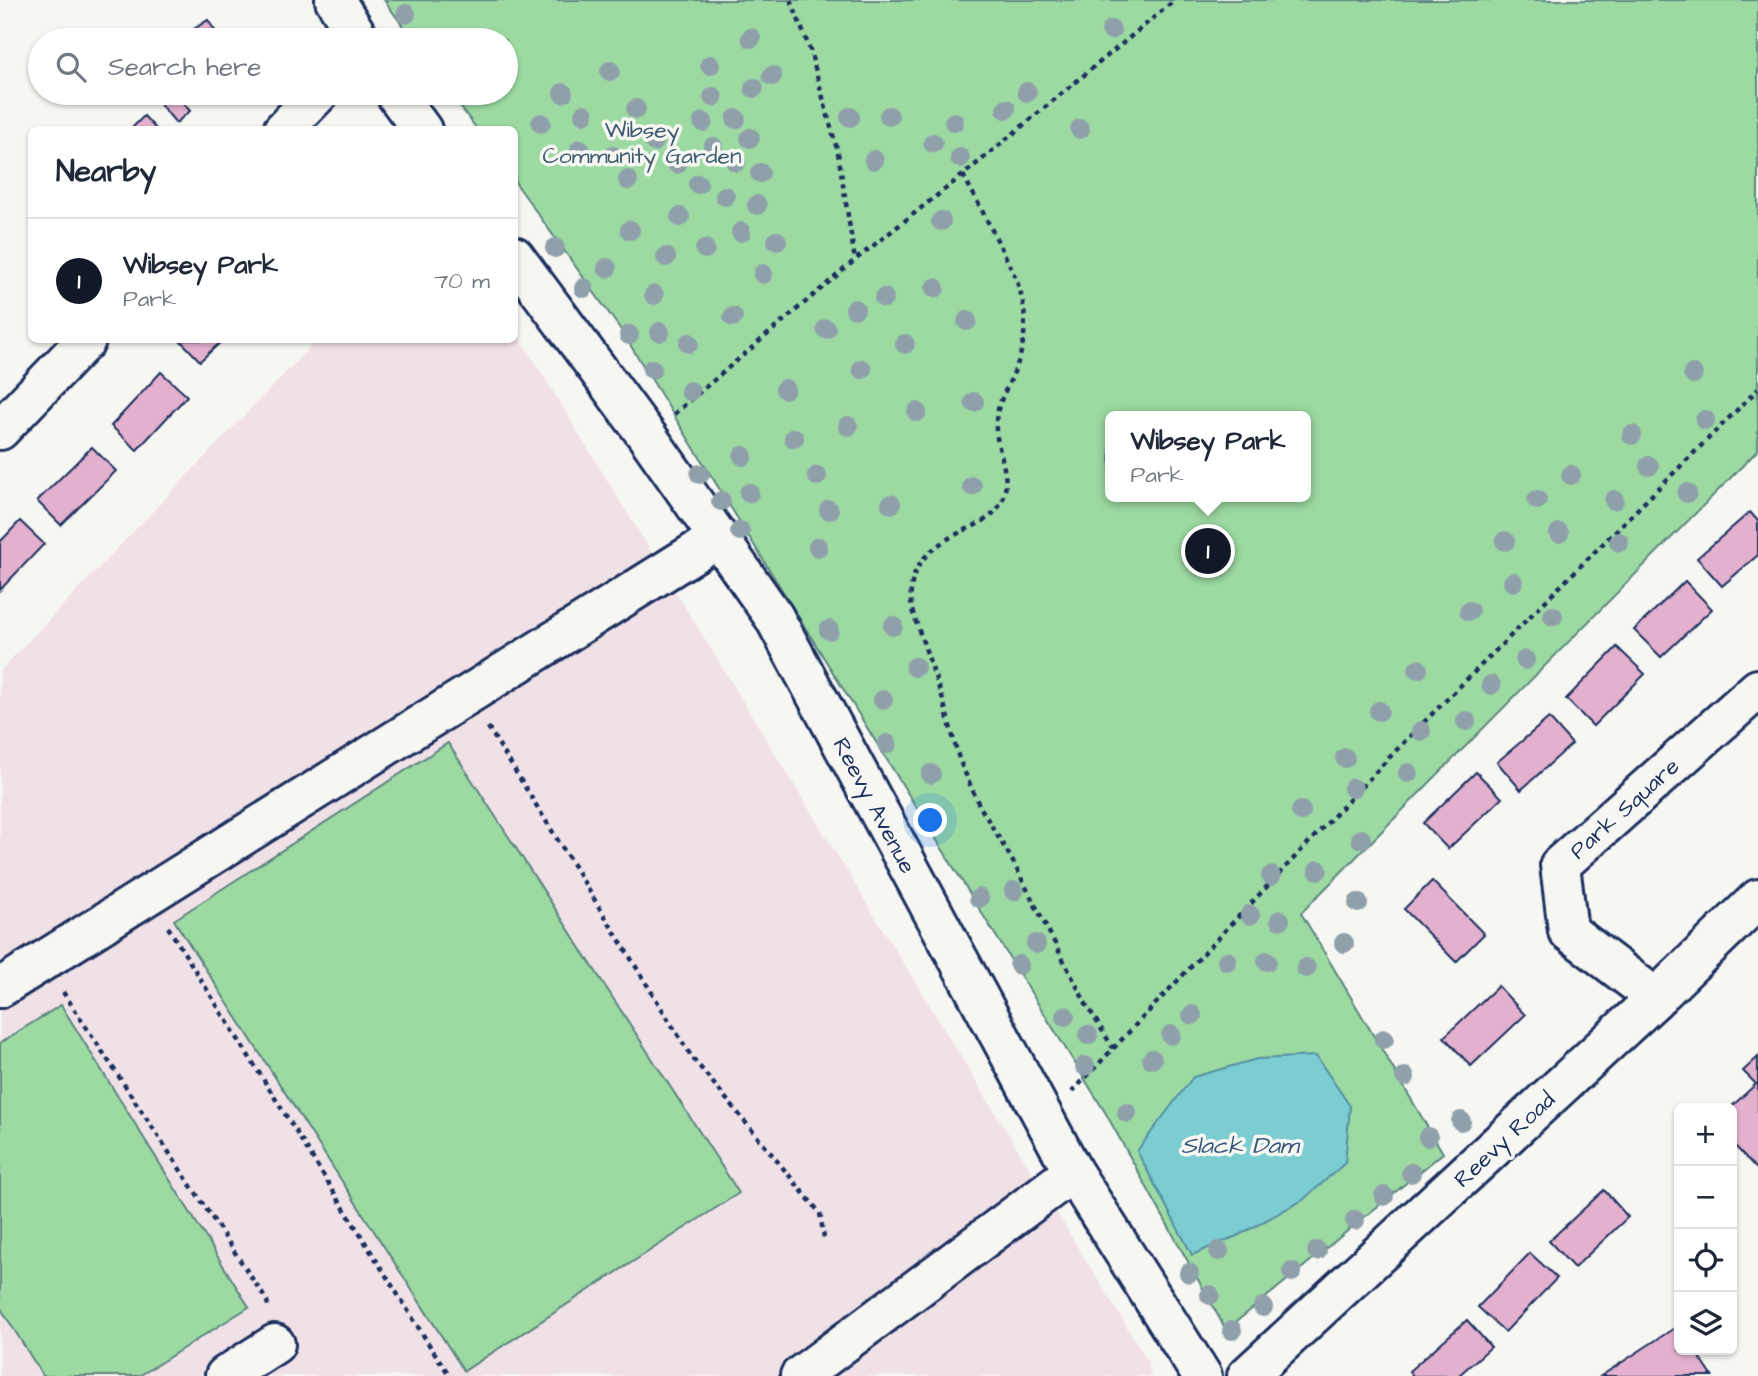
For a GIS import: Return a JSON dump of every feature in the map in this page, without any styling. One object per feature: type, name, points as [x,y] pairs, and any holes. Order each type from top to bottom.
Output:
[{"type":"street","points":[[335,0],[352,28]]},
{"type":"street","points":[[287,126],[307,105]]},
{"type":"street","points":[[404,105],[419,126]]},
{"type":"street","name":"Reevy Avenue","points":[[518,261],[647,436],[774,617],[1073,1172],[1202,1376]]},
{"type":"street","points":[[0,430],[83,343]]},
{"type":"street","points":[[0,988],[718,538]]},
{"type":"street","name":"Park Square","points":[[1656,998],[1568,931],[1560,865],[1758,689]]},
{"type":"street","name":"Reevy Road","points":[[1247,1376],[1656,998],[1758,899]]},
{"type":"street","points":[[800,1376],[1073,1172]]},
{"type":"street","points":[[225,1376],[275,1344]]},
{"type":"path","points":[[791,0],[810,50],[838,153],[855,260]]},
{"type":"path","points":[[647,436],[855,260],[963,175],[1175,0]]},
{"type":"path","points":[[963,175],[1017,280],[1024,309],[1025,328],[1020,355],[996,419],[996,435],[1006,478],[1004,495],[997,509],[983,521],[943,540],[927,554],[911,583],[912,610],[943,700],[959,759],[979,805],[1011,858],[1086,1004],[1113,1048]]},
{"type":"path","points":[[1045,1120],[1406,740],[1758,389]]},
{"type":"path","points":[[481,716],[691,1056],[820,1213],[824,1238]]},
{"type":"path","points":[[166,925],[450,1376]]},
{"type":"path","points":[[53,998],[63,992],[267,1301],[275,1344]]},
{"type":"shaded area","points":[[518,335],[1147,1360],[1151,1376],[0,1376],[0,671],[314,343],[518,343]]},
{"type":"green space","name":"Wibsey Community Garden","points":[[384,0],[1758,0],[1758,450],[1301,913],[1443,1153],[1226,1330],[1105,1112],[621,330],[518,186],[518,126],[475,126],[459,105],[518,105],[518,28],[404,28]]},
{"type":"green space","points":[[448,743],[739,1193],[464,1371],[174,920]]},
{"type":"green space","points":[[61,1005],[249,1307],[139,1376],[43,1376],[0,1307],[0,1043]]},
{"type":"water","name":"Slack Dam","points":[[1316,1056],[1350,1106],[1345,1163],[1303,1200],[1239,1235],[1192,1255],[1137,1151],[1193,1077],[1257,1059]]},
{"type":"building","points":[[208,20],[213,28],[196,28]]},
{"type":"building","points":[[161,105],[185,105],[190,111],[176,123]]},
{"type":"building","points":[[144,116],[153,126],[134,126]]},
{"type":"building","points":[[183,343],[220,343],[200,361]]},
{"type":"building","points":[[161,372],[187,396],[137,450],[111,426]]},
{"type":"building","points":[[92,447],[116,471],[61,525],[37,501]]},
{"type":"building","points":[[1750,512],[1758,521],[1758,555],[1722,586],[1697,558]]},
{"type":"building","points":[[20,521],[44,544],[0,590],[0,542]]},
{"type":"building","points":[[1685,581],[1712,609],[1661,657],[1634,630]]},
{"type":"building","points":[[1617,647],[1645,674],[1593,726],[1566,699]]},
{"type":"building","points":[[1549,718],[1572,744],[1521,790],[1497,762]]},
{"type":"building","points":[[1476,772],[1502,798],[1448,849],[1423,823]]},
{"type":"building","points":[[1432,881],[1484,934],[1456,962],[1404,909]]},
{"type":"building","points":[[1498,986],[1525,1015],[1471,1066],[1444,1037]]},
{"type":"building","points":[[1758,1057],[1758,1170],[1737,1148],[1735,1103],[1756,1084],[1743,1071]]},
{"type":"building","points":[[1604,1190],[1628,1217],[1574,1268],[1549,1241]]},
{"type":"building","points":[[1530,1253],[1557,1278],[1505,1332],[1478,1307]]},
{"type":"building","points":[[1467,1320],[1491,1347],[1458,1376],[1413,1376],[1409,1371]]},
{"type":"building","points":[[1674,1328],[1674,1355],[1698,1355],[1712,1376],[1601,1376]]},
{"type":"place","name":"Wibsey Park","points":[[1208,551]]}]
